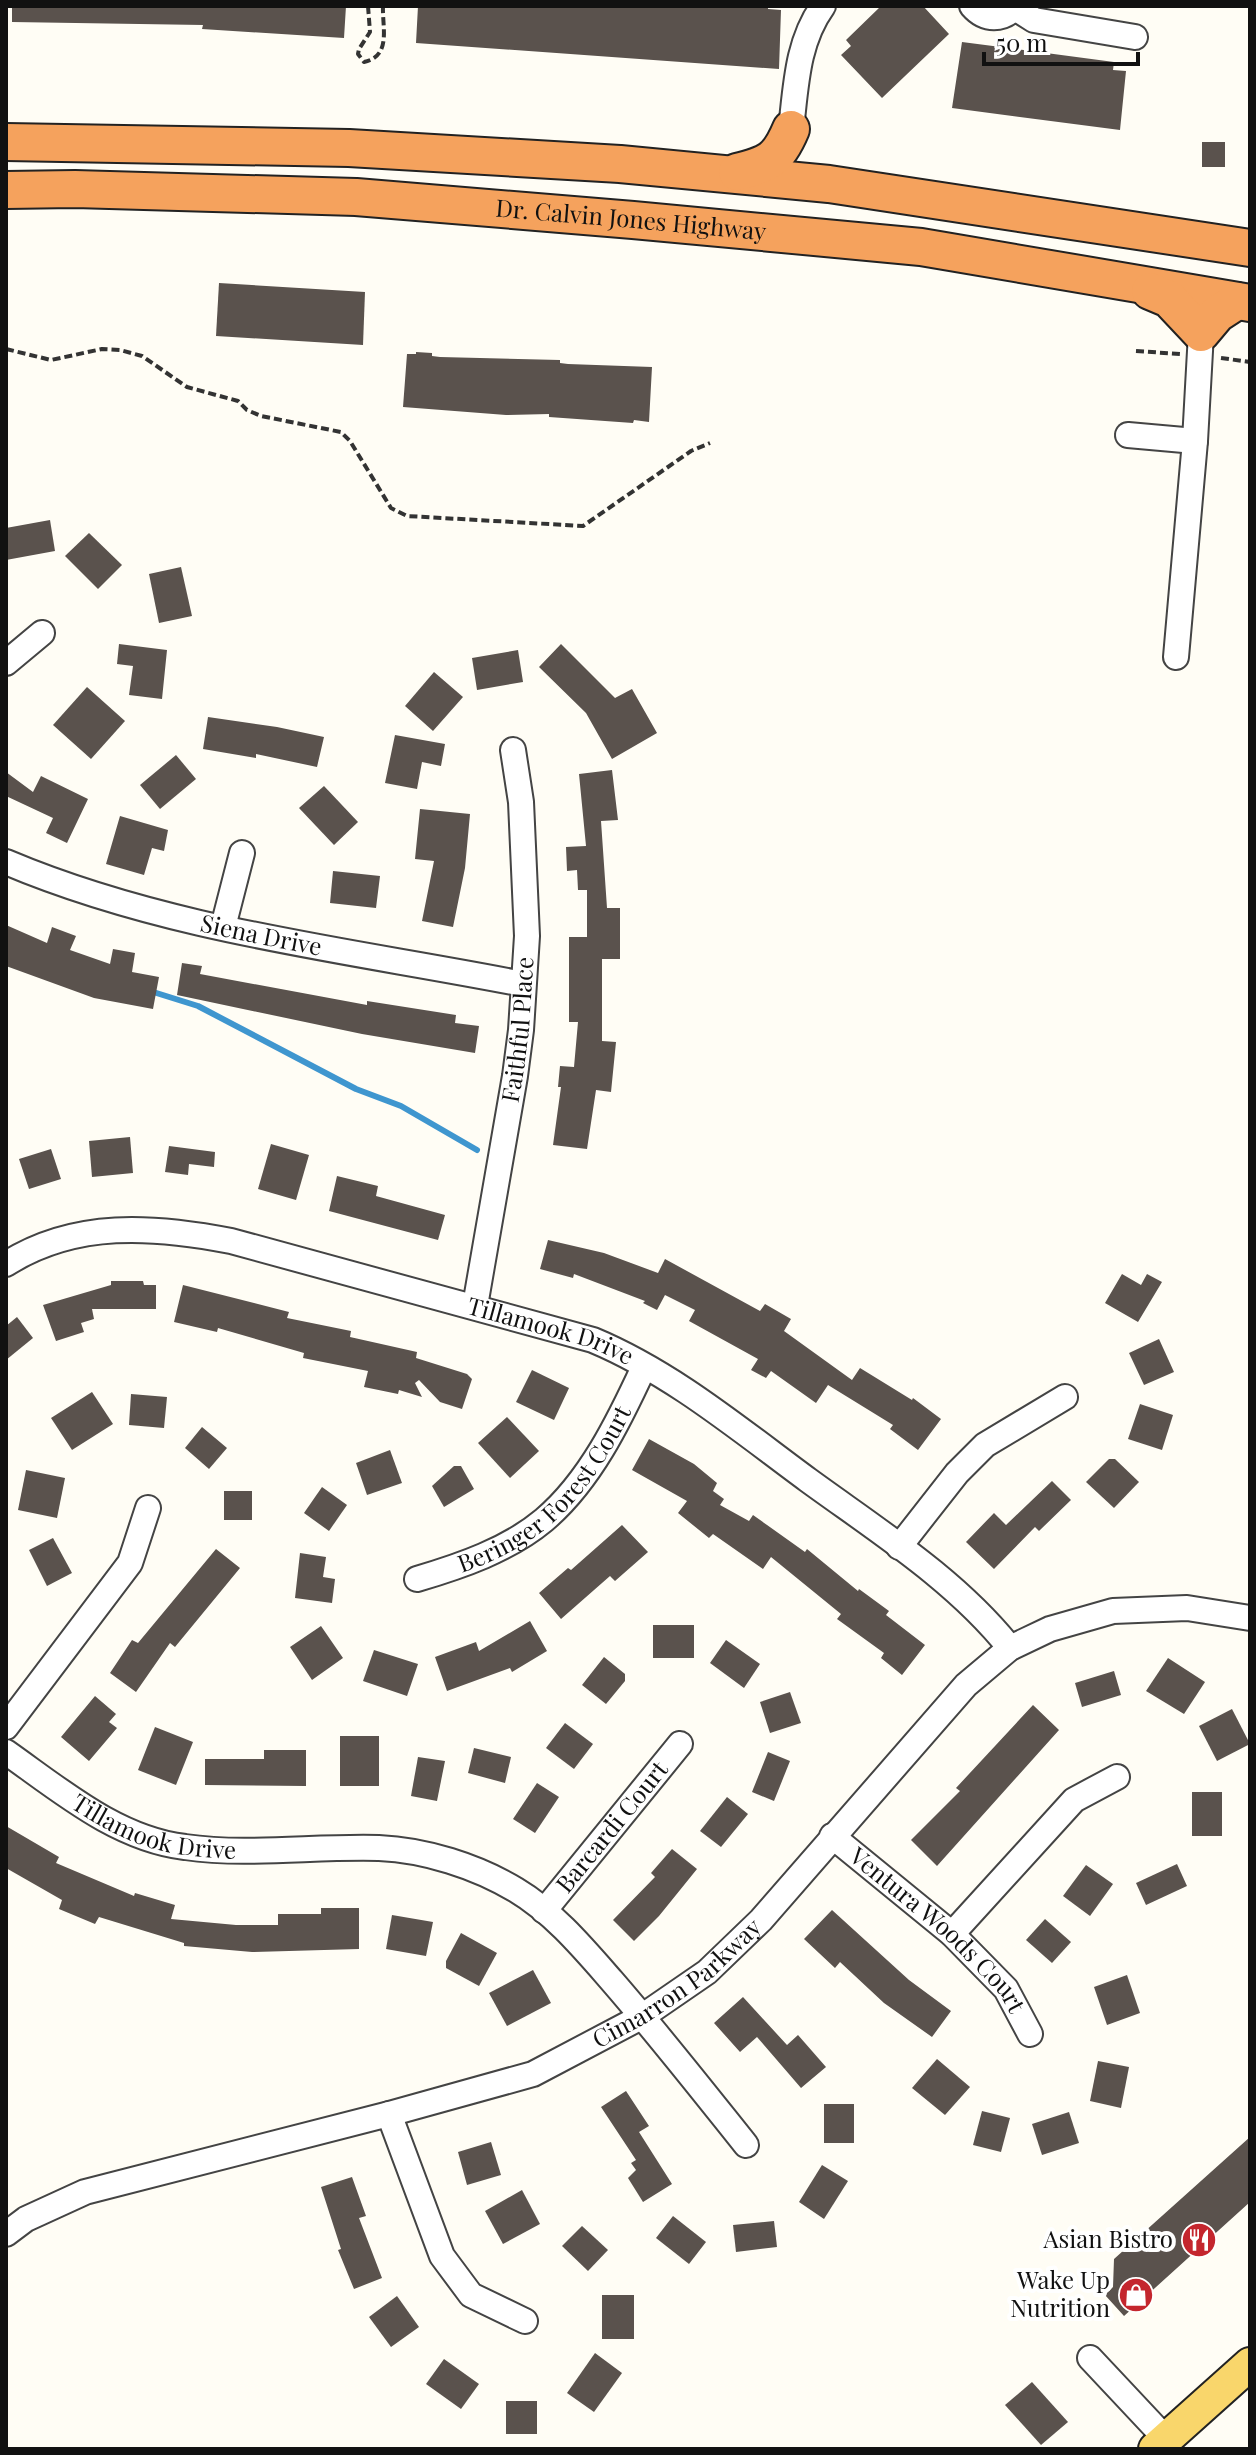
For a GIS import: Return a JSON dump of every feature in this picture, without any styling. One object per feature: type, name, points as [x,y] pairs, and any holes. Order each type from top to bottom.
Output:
[{"type":"highway","points":[[731,174],[764,166],[784,146],[791,129]]},
{"type":"highway","points":[[791,129],[811,164],[829,184]]},
{"type":"highway","points":[[6,142],[349,148],[620,164],[829,184],[1250,248]]},
{"type":"highway","points":[[167,192],[229,176],[272,174],[455,182],[471,172],[477,155]]},
{"type":"highway","name":"Dr. Calvin Jones Highway","points":[[6,190],[356,197],[815,237],[921,247],[1243,302]]},
{"type":"highway","points":[[1130,283],[1169,299],[1199,348]]},
{"type":"highway","points":[[1199,348],[1217,314],[1243,302]]},
{"type":"main road","points":[[1160,2444],[1250,2364]]},
{"type":"street","points":[[791,129],[800,57],[807,33],[823,6]]},
{"type":"street","points":[[972,6],[978,13],[994,18],[1002,17],[1015,7],[1034,20],[1135,37]]},
{"type":"street","points":[[1176,657],[1195,441],[1199,348]]},
{"type":"street","points":[[1128,435],[1195,441]]},
{"type":"street","points":[[6,663],[42,633]]},
{"type":"street","name":"Faithful Place","points":[[475,1306],[515,1076],[527,936],[521,802],[513,750]]},
{"type":"street","points":[[223,927],[242,853]]},
{"type":"street","name":"Siena Drive","points":[[6,862],[58,884],[125,905],[223,927],[523,984]]},
{"type":"street","name":"Tillamook Drive","points":[[6,1264],[67,1236],[134,1228],[186,1232],[231,1241],[593,1340],[619,1351],[682,1388],[899,1547],[985,1617],[1010,1648]]},
{"type":"street","name":"Beringer Forest Court","points":[[417,1579],[482,1557],[544,1520],[573,1489],[603,1447],[644,1367]]},
{"type":"street","points":[[899,1547],[957,1473],[985,1445],[1065,1397]]},
{"type":"street","points":[[6,1727],[130,1563],[148,1508]]},
{"type":"street","name":"Cimarron Parkway","points":[[6,2234],[26,2219],[85,2192],[533,2074],[643,2016],[707,1972],[761,1920],[966,1685],[1010,1648],[1050,1629],[1113,1611],[1187,1608],[1250,1618]]},
{"type":"street","name":"Barcardi Court","points":[[544,1911],[680,1744]]},
{"type":"street","name":"Tillamook Drive","points":[[6,1752],[93,1813],[136,1834],[184,1847],[264,1850],[381,1848],[431,1856],[483,1873],[518,1891],[590,1955],[746,2145]]},
{"type":"street","points":[[952,1934],[1074,1800],[1117,1777]]},
{"type":"street","name":"Ventura Woods Court","points":[[832,1836],[952,1934],[1006,1989],[1030,2034]]},
{"type":"street","points":[[389,2114],[442,2256],[471,2295],[525,2321]]},
{"type":"street","points":[[1090,2358],[1160,2444]]},
{"type":"path","points":[[368,6],[370,32],[358,54],[364,62],[377,57],[382,51],[385,40],[383,6]]},
{"type":"path","points":[[1136,351],[1199,348],[1250,362]]},
{"type":"path","points":[[6,349],[51,360],[102,349],[120,350],[142,356],[187,387],[238,401],[247,410],[261,416],[341,432],[350,441],[391,508],[407,516],[583,526],[691,451],[710,443]]},
{"type":"building","points":[[12,6],[346,6],[344,38],[202,29],[203,25],[12,22]]},
{"type":"building","points":[[418,6],[768,6],[768,9],[781,10],[779,69],[416,43]]},
{"type":"building","points":[[881,6],[923,6],[949,34],[882,98],[841,55],[851,46],[846,40]]},
{"type":"building","points":[[962,42],[1114,62],[1113,70],[1126,71],[1120,130],[952,108]]},
{"type":"building","points":[[1202,142],[1225,142],[1225,167],[1202,167]]},
{"type":"building","points":[[219,283],[365,292],[363,345],[216,336]]},
{"type":"building","points":[[416,352],[440,357],[560,360],[560,363],[568,364],[652,367],[649,422],[403,407],[407,354]]},
{"type":"building","points":[[50,520],[55,551],[6,560],[6,528]]},
{"type":"building","points":[[89,533],[122,565],[98,589],[65,556]]},
{"type":"building","points":[[181,567],[192,616],[159,623],[149,574]]},
{"type":"building","points":[[119,644],[167,650],[162,699],[129,695],[133,666],[117,664]]},
{"type":"building","points":[[561,644],[615,698],[632,689],[657,733],[612,759],[586,713],[539,667]]},
{"type":"building","points":[[518,650],[523,682],[477,690],[472,658]]},
{"type":"building","points":[[434,672],[463,697],[433,731],[405,706]]},
{"type":"building","points":[[87,687],[125,721],[91,759],[53,725]]},
{"type":"building","points":[[208,717],[324,737],[317,767],[256,754],[256,758],[203,749]]},
{"type":"building","points":[[395,735],[445,744],[441,766],[422,762],[417,789],[385,783]]},
{"type":"building","points":[[176,755],[196,779],[160,809],[140,785]]},
{"type":"building","points":[[612,770],[618,820],[601,821],[607,908],[620,908],[620,959],[602,959],[602,1041],[616,1042],[611,1092],[596,1090],[587,1149],[553,1145],[561,1087],[558,1087],[560,1066],[574,1067],[578,1022],[569,1022],[569,937],[587,937],[587,890],[578,890],[577,870],[567,871],[566,847],[586,846],[579,774]]},
{"type":"building","points":[[6,772],[33,792],[41,776],[88,799],[67,843],[46,833],[53,818],[6,796]]},
{"type":"building","points":[[324,786],[358,822],[334,845],[299,808]]},
{"type":"building","points":[[420,809],[470,814],[465,868],[453,927],[422,921],[434,861],[415,859]]},
{"type":"building","points":[[120,816],[168,830],[164,851],[152,848],[144,875],[106,864]]},
{"type":"building","points":[[333,871],[380,876],[376,908],[330,903]]},
{"type":"building","points":[[6,925],[47,943],[52,927],[76,936],[70,950],[110,964],[113,949],[135,953],[132,972],[159,977],[153,1009],[94,998],[6,966]]},
{"type":"building","points":[[182,963],[202,966],[200,974],[367,1005],[367,1001],[456,1015],[455,1023],[479,1026],[475,1053],[362,1034],[177,995]]},
{"type":"building","points":[[130,1137],[133,1173],[92,1177],[89,1141]]},
{"type":"building","points":[[271,1144],[309,1155],[296,1200],[258,1189]]},
{"type":"building","points":[[169,1146],[215,1152],[214,1167],[189,1164],[188,1175],[165,1172]]},
{"type":"building","points":[[51,1149],[61,1179],[29,1189],[19,1159]]},
{"type":"building","points":[[337,1176],[378,1186],[376,1196],[445,1215],[438,1240],[329,1211]]},
{"type":"building","points":[[548,1240],[604,1253],[658,1273],[665,1259],[760,1311],[765,1304],[791,1319],[784,1331],[852,1380],[860,1368],[913,1398],[941,1419],[918,1450],[890,1429],[893,1425],[828,1385],[816,1403],[771,1371],[766,1378],[751,1370],[758,1359],[689,1321],[695,1310],[665,1295],[657,1310],[643,1303],[645,1301],[574,1274],[573,1278],[540,1269]]},
{"type":"building","points":[[1122,1274],[1141,1285],[1147,1274],[1162,1282],[1138,1322],[1105,1303]]},
{"type":"building","points":[[111,1281],[143,1281],[144,1285],[156,1285],[156,1309],[92,1309],[94,1319],[81,1323],[84,1332],[56,1341],[43,1305],[111,1285]]},
{"type":"building","points":[[183,1285],[289,1312],[287,1318],[351,1331],[350,1337],[417,1352],[416,1358],[467,1374],[472,1379],[462,1409],[440,1402],[419,1380],[415,1383],[422,1397],[399,1390],[398,1394],[364,1387],[368,1371],[303,1358],[304,1353],[218,1328],[217,1332],[174,1322]]},
{"type":"building","points":[[17,1317],[33,1338],[6,1360],[6,1326]]},
{"type":"building","points":[[1159,1339],[1174,1372],[1144,1385],[1129,1353]]},
{"type":"building","points":[[532,1370],[569,1388],[554,1420],[516,1402]]},
{"type":"building","points":[[92,1392],[113,1424],[72,1450],[51,1418]]},
{"type":"building","points":[[131,1394],[167,1397],[164,1428],[129,1425]]},
{"type":"building","points":[[1140,1404],[1173,1415],[1162,1450],[1128,1439]]},
{"type":"building","points":[[507,1417],[539,1451],[510,1478],[478,1443]]},
{"type":"building","points":[[202,1427],[227,1448],[209,1469],[185,1448]]},
{"type":"building","points":[[649,1439],[694,1464],[717,1483],[713,1491],[724,1499],[720,1505],[749,1521],[753,1515],[805,1552],[807,1549],[858,1591],[889,1611],[886,1615],[925,1645],[902,1675],[881,1658],[884,1653],[837,1619],[841,1614],[771,1557],[763,1569],[713,1534],[709,1538],[678,1513],[687,1501],[632,1470]]},
{"type":"building","points":[[390,1450],[402,1483],[367,1495],[356,1463]]},
{"type":"building","points":[[1109,1459],[1115,1459],[1139,1482],[1114,1508],[1086,1482]]},
{"type":"building","points":[[454,1466],[461,1466],[474,1489],[444,1507],[432,1486]]},
{"type":"building","points":[[26,1470],[65,1478],[57,1518],[18,1510]]},
{"type":"building","points":[[1052,1481],[1071,1500],[1039,1531],[1035,1527],[994,1569],[966,1542],[994,1513],[1006,1525]]},
{"type":"building","points":[[322,1487],[347,1505],[329,1531],[304,1513]]},
{"type":"building","points":[[224,1491],[252,1491],[252,1520],[224,1520]]},
{"type":"building","points":[[622,1525],[648,1552],[615,1581],[610,1576],[561,1619],[539,1593],[568,1568],[571,1570]]},
{"type":"building","points":[[53,1538],[72,1573],[47,1586],[29,1550]]},
{"type":"building","points":[[216,1549],[240,1568],[175,1647],[170,1643],[136,1692],[110,1673],[132,1640],[138,1643]]},
{"type":"building","points":[[300,1553],[326,1557],[323,1577],[335,1579],[332,1603],[295,1598]]},
{"type":"building","points":[[530,1621],[547,1651],[512,1672],[510,1668],[447,1691],[435,1657],[476,1642],[479,1651]]},
{"type":"building","points":[[653,1625],[694,1625],[694,1658],[653,1658]]},
{"type":"building","points":[[321,1626],[343,1658],[312,1680],[290,1647]]},
{"type":"building","points":[[726,1640],[760,1664],[744,1688],[710,1663]]},
{"type":"building","points":[[374,1650],[418,1664],[407,1696],[363,1681]]},
{"type":"building","points":[[604,1657],[625,1674],[625,1681],[606,1704],[582,1685]]},
{"type":"building","points":[[1168,1658],[1205,1682],[1184,1714],[1146,1691]]},
{"type":"building","points":[[1114,1671],[1121,1695],[1082,1707],[1075,1683]]},
{"type":"building","points":[[790,1692],[801,1723],[770,1733],[760,1702]]},
{"type":"building","points":[[95,1696],[116,1714],[109,1722],[117,1728],[89,1761],[61,1737]]},
{"type":"building","points":[[1033,1705],[1059,1730],[937,1866],[911,1840],[960,1791],[956,1788]]},
{"type":"building","points":[[1232,1709],[1250,1744],[1217,1761],[1199,1726]]},
{"type":"building","points":[[565,1723],[593,1744],[574,1769],[546,1748]]},
{"type":"building","points":[[155,1727],[193,1742],[176,1785],[138,1770]]},
{"type":"building","points":[[340,1736],[379,1736],[379,1786],[340,1786]]},
{"type":"building","points":[[474,1748],[511,1757],[505,1783],[468,1773]]},
{"type":"building","points":[[264,1750],[306,1750],[306,1786],[205,1785],[205,1759],[264,1759]]},
{"type":"building","points":[[768,1752],[790,1761],[774,1801],[752,1792]]},
{"type":"building","points":[[418,1757],[445,1761],[437,1801],[411,1796]]},
{"type":"building","points":[[537,1783],[559,1797],[535,1833],[513,1819]]},
{"type":"building","points":[[1192,1792],[1222,1792],[1222,1836],[1192,1836]]},
{"type":"building","points":[[727,1797],[748,1814],[721,1847],[700,1831]]},
{"type":"building","points":[[6,1826],[59,1857],[56,1863],[134,1896],[135,1893],[175,1905],[171,1919],[278,1925],[278,1914],[321,1914],[321,1908],[359,1908],[359,1949],[252,1952],[184,1946],[184,1943],[99,1917],[95,1924],[59,1909],[62,1900],[6,1868]]},
{"type":"building","points":[[672,1849],[697,1869],[634,1941],[613,1920],[655,1877],[651,1873]]},
{"type":"building","points":[[1177,1864],[1187,1886],[1146,1905],[1136,1883]]},
{"type":"building","points":[[1086,1865],[1113,1884],[1090,1916],[1063,1896]]},
{"type":"building","points":[[832,1910],[909,1980],[951,2011],[932,2037],[884,2003],[840,1962],[835,1968],[804,1939]]},
{"type":"building","points":[[392,1915],[433,1922],[426,1956],[386,1949]]},
{"type":"building","points":[[1045,1919],[1071,1942],[1052,1963],[1026,1940]]},
{"type":"building","points":[[461,1933],[497,1953],[479,1986],[446,1968],[446,1961]]},
{"type":"building","points":[[533,1970],[551,2003],[507,2026],[489,1993]]},
{"type":"building","points":[[1127,1975],[1140,2013],[1107,2025],[1094,1987]]},
{"type":"building","points":[[743,1997],[787,2045],[798,2035],[826,2067],[801,2088],[757,2037],[740,2052],[714,2023]]},
{"type":"building","points":[[937,2059],[970,2087],[945,2115],[912,2088]]},
{"type":"building","points":[[1098,2061],[1129,2067],[1121,2108],[1090,2101]]},
{"type":"building","points":[[626,2091],[649,2126],[639,2132],[672,2184],[643,2202],[628,2178],[636,2170],[631,2163],[636,2160],[601,2107]]},
{"type":"building","points":[[824,2104],[854,2104],[854,2143],[824,2143]]},
{"type":"building","points":[[982,2111],[1010,2118],[1001,2152],[973,2145]]},
{"type":"building","points":[[1069,2112],[1079,2143],[1042,2155],[1032,2124]]},
{"type":"building","points":[[1250,2137],[1250,2202],[1124,2316],[1105,2295],[1113,2287],[1114,2259]]},
{"type":"building","points":[[491,2142],[501,2175],[467,2185],[458,2152]]},
{"type":"building","points":[[822,2165],[848,2181],[824,2219],[799,2202]]},
{"type":"building","points":[[352,2177],[366,2216],[359,2218],[382,2278],[354,2289],[338,2250],[341,2249],[321,2187]]},
{"type":"building","points":[[522,2190],[540,2224],[503,2244],[485,2211]]},
{"type":"building","points":[[673,2216],[706,2242],[689,2264],[656,2238]]},
{"type":"building","points":[[774,2221],[777,2247],[736,2252],[733,2225]]},
{"type":"building","points":[[582,2226],[608,2250],[588,2271],[562,2246]]},
{"type":"building","points":[[602,2295],[634,2295],[634,2339],[602,2339]]},
{"type":"building","points":[[397,2296],[419,2327],[391,2347],[369,2317]]},
{"type":"building","points":[[595,2353],[622,2373],[594,2412],[567,2393]]},
{"type":"building","points":[[444,2359],[479,2384],[461,2409],[426,2384]]},
{"type":"building","points":[[1032,2382],[1068,2422],[1041,2445],[1005,2405]]},
{"type":"building","points":[[506,2401],[537,2401],[537,2434],[506,2434]]},
{"type":"waterway","points":[[150,991],[198,1006],[356,1089],[401,1106],[477,1150]]},
{"type":"place","name":"Asian Bistro","points":[[1199,2240]]},
{"type":"place","name":"Wake Up Nutrition","points":[[1136,2295]]}]
